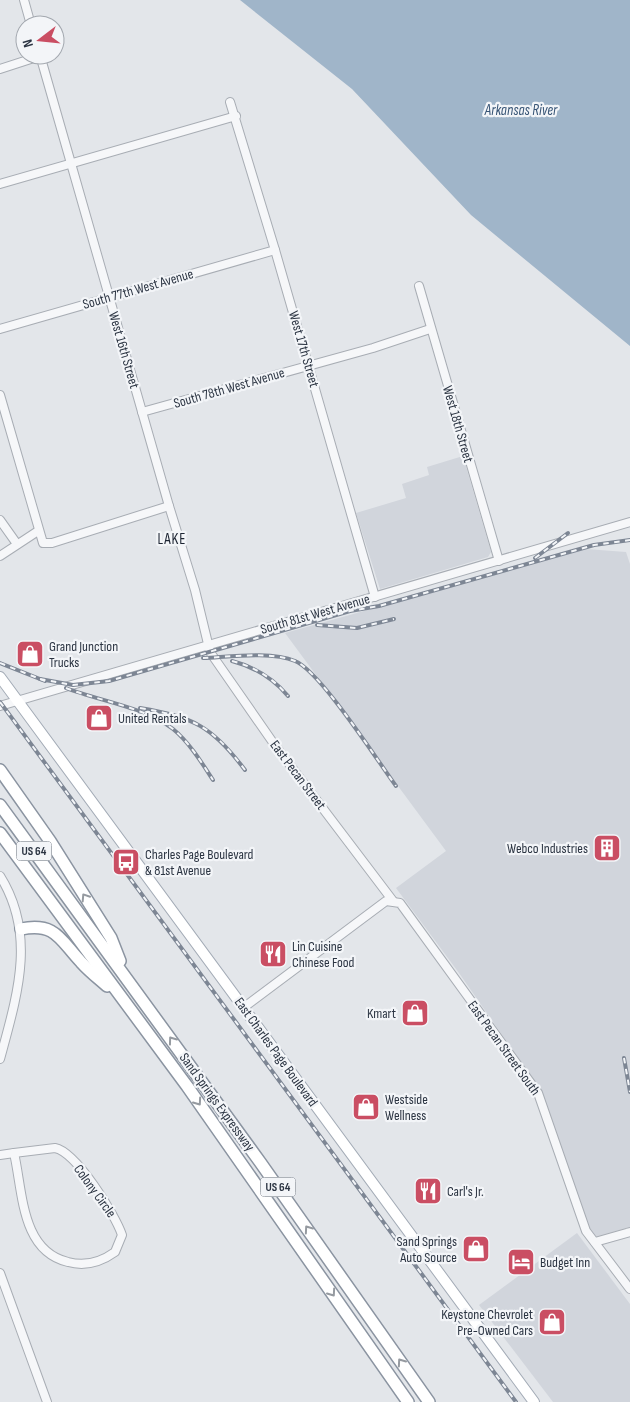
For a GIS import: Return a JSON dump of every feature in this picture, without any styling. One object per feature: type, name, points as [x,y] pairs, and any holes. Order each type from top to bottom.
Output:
[{"type":"highway","points":[[0,770],[39,825],[111,938],[125,974]]},
{"type":"highway","name":"Sand Springs Expressway","points":[[0,805],[125,974],[429,1402]]},
{"type":"highway","name":"Sand Springs Expressway","points":[[0,833],[128,1006],[408,1402]]},
{"type":"highway","points":[[21,929],[42,927],[55,932],[82,963],[128,1006]]},
{"type":"main road","name":"East Charles Page Boulevard","points":[[0,677],[534,1402]]},
{"type":"street","points":[[24,0],[28,15]]},
{"type":"street","points":[[0,69],[15,64]]},
{"type":"street","name":"West 16th Street","points":[[43,65],[70,165],[210,645]]},
{"type":"street","name":"West 17th Street","points":[[230,102],[236,116],[276,250],[374,597]]},
{"type":"street","points":[[0,184],[236,116]]},
{"type":"street","name":"South 77th West Avenue","points":[[0,329],[276,250]]},
{"type":"street","name":"West 18th Street","points":[[419,286],[499,561]]},
{"type":"street","name":"South 78th West Avenue","points":[[142,412],[373,348],[430,328]]},
{"type":"street","points":[[0,395],[43,543],[52,543],[169,506]]},
{"type":"street","points":[[0,520],[17,544]]},
{"type":"street","name":"South 81st West Avenue","points":[[0,706],[630,522]]},
{"type":"street","points":[[0,556],[38,531]]},
{"type":"street","name":"East Pecan Street","points":[[210,645],[212,658],[274,744],[393,901]]},
{"type":"street","points":[[0,876],[15,907],[23,946],[21,978],[0,1059]]},
{"type":"street","points":[[243,1008],[386,901],[393,901]]},
{"type":"street","name":"East Pecan Street South","points":[[393,901],[400,904],[538,1093],[586,1231],[630,1289]]},
{"type":"street","name":"Colony Circle","points":[[0,1155],[14,1153],[55,1148],[67,1153],[99,1193],[118,1224],[122,1235],[115,1252],[101,1260],[82,1265],[61,1261],[48,1254],[35,1238],[26,1217],[14,1153]]},
{"type":"street","points":[[595,1242],[630,1232]]},
{"type":"street","points":[[1,1278],[47,1402]]},
{"type":"shaded area","points":[[463,456],[491,552],[488,557],[380,589],[356,513],[406,498],[402,484],[429,475],[427,467]]},
{"type":"shaded area","points":[[586,549],[626,552],[630,564],[630,1227],[597,1237],[589,1229],[541,1091],[459,973],[396,888],[446,851],[285,633]]},
{"type":"shaded area","points":[[577,1233],[630,1304],[630,1402],[553,1402],[479,1305]]},
{"type":"water","name":"Arkansas River","points":[[240,0],[630,0],[630,346],[471,215],[352,89]]},
{"type":"railway","points":[[535,558],[568,533]]},
{"type":"railway","points":[[40,679],[73,685],[109,681],[350,611],[379,606],[594,545],[630,540]]},
{"type":"railway","points":[[317,625],[357,628],[394,619]]},
{"type":"railway","points":[[203,658],[274,656],[295,661],[306,668],[333,698],[396,786]]},
{"type":"railway","points":[[232,661],[248,666],[263,674],[288,696]]},
{"type":"railway","points":[[0,663],[45,681]]},
{"type":"railway","points":[[66,688],[136,710],[162,721],[184,740],[213,780]]},
{"type":"railway","points":[[0,702],[516,1402]]},
{"type":"railway","points":[[140,708],[174,715],[200,726],[222,743],[245,770]]},
{"type":"railway","points":[[624,1058],[630,1092]]},
{"type":"place","name":"Grand Junction Trucks","points":[[30,654]]},
{"type":"place","name":"United Rentals","points":[[99,718]]},
{"type":"place","name":"Webco Industries","points":[[607,848]]},
{"type":"place","name":"Charles Page Boulevard & 81st Avenue","points":[[126,862]]},
{"type":"place","name":"Lin Cuisine Chinese Food","points":[[273,954]]},
{"type":"place","name":"Kmart","points":[[415,1013]]},
{"type":"place","name":"Westside Wellness","points":[[366,1107]]},
{"type":"place","name":"Carl's Jr.","points":[[428,1191]]},
{"type":"place","name":"Sand Springs Auto Source","points":[[476,1249]]},
{"type":"place","name":"Budget Inn","points":[[521,1262]]},
{"type":"place","name":"Keystone Chevrolet Pre-Owned Cars","points":[[552,1322]]},
{"type":"district","name":"LAKE","points":[[172,539]]}]
